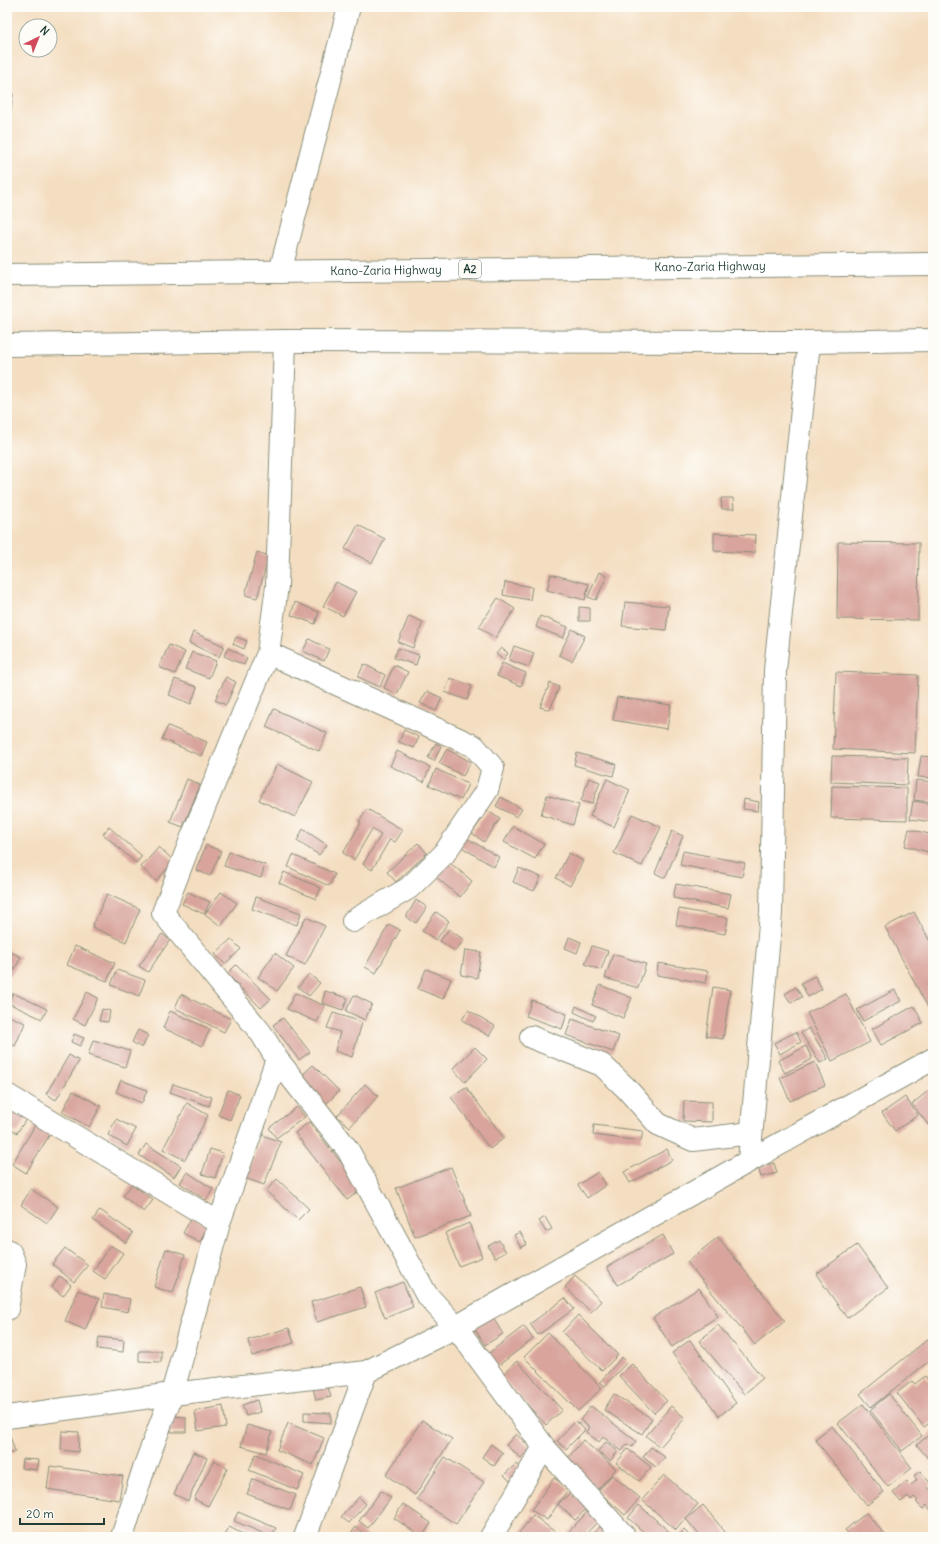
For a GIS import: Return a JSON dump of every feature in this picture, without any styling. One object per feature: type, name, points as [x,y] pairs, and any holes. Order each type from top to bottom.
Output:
[{"type":"main road","points":[[280,272],[349,7]]},
{"type":"main road","name":"Kano-Zaria Highway","points":[[7,275],[933,264]]},
{"type":"main road","points":[[7,345],[285,341],[809,342],[933,340]]},
{"type":"main road","points":[[285,341],[277,586],[268,654],[192,838],[164,913],[261,1033],[277,1058],[348,1150],[426,1294],[456,1327],[544,1447],[625,1537]]},
{"type":"main road","points":[[749,1161],[771,914],[775,670],[809,342]]},
{"type":"main road","points":[[268,654],[474,746],[493,768],[487,790],[444,854],[409,888],[353,921]]},
{"type":"main road","points":[[531,1037],[602,1065],[626,1088],[658,1124],[693,1140],[752,1133]]},
{"type":"main road","points":[[122,1537],[144,1468],[172,1394],[218,1223],[277,1058]]},
{"type":"main road","points":[[7,1417],[172,1394],[366,1372],[456,1327],[749,1161],[933,1059]]},
{"type":"main road","points":[[7,1096],[218,1223]]},
{"type":"main road","points":[[7,1250],[10,1252],[15,1264],[7,1309]]},
{"type":"main road","points":[[305,1537],[366,1372]]},
{"type":"main road","points":[[491,1537],[544,1447]]},
{"type":"building","points":[[7,93],[13,94],[8,131],[7,131]]},
{"type":"building","points":[[721,498],[733,498],[734,509],[722,509]]},
{"type":"building","points":[[358,525],[385,539],[372,563],[345,549]]},
{"type":"building","points":[[714,533],[756,535],[755,553],[714,551]]},
{"type":"building","points":[[838,542],[919,543],[918,620],[837,619]]},
{"type":"building","points":[[257,552],[269,556],[257,598],[245,595]]},
{"type":"building","points":[[599,572],[607,576],[596,600],[588,597]]},
{"type":"building","points":[[551,574],[589,584],[585,600],[547,590]]},
{"type":"building","points":[[336,582],[356,592],[343,616],[323,606]]},
{"type":"building","points":[[505,582],[532,587],[530,600],[503,595]]},
{"type":"building","points":[[498,598],[515,609],[495,638],[479,627]]},
{"type":"building","points":[[295,602],[319,612],[315,624],[291,615]]},
{"type":"building","points":[[625,602],[669,606],[666,630],[622,626]]},
{"type":"building","points":[[579,607],[590,608],[590,621],[579,621]]},
{"type":"building","points":[[409,616],[423,622],[413,648],[398,642]]},
{"type":"building","points":[[540,616],[568,627],[563,638],[536,627]]},
{"type":"building","points":[[572,629],[585,636],[572,661],[559,655]]},
{"type":"building","points":[[193,632],[224,646],[219,657],[189,643]]},
{"type":"building","points":[[236,637],[247,641],[244,649],[233,644]]},
{"type":"building","points":[[932,637],[933,688],[929,688]]},
{"type":"building","points":[[309,639],[329,649],[324,661],[303,651]]},
{"type":"building","points":[[169,645],[185,652],[175,674],[159,667]]},
{"type":"building","points":[[514,646],[534,653],[529,667],[509,660]]},
{"type":"building","points":[[228,648],[247,658],[244,665],[224,656]]},
{"type":"building","points":[[398,648],[419,655],[416,665],[394,658]]},
{"type":"building","points":[[501,648],[508,653],[503,660],[496,654]]},
{"type":"building","points":[[192,652],[216,661],[209,678],[185,669]]},
{"type":"building","points":[[502,663],[526,673],[521,686],[497,676]]},
{"type":"building","points":[[364,664],[385,675],[380,687],[358,677]]},
{"type":"building","points":[[394,665],[408,672],[397,694],[384,688]]},
{"type":"building","points":[[836,672],[918,675],[915,753],[833,749]]},
{"type":"building","points":[[226,677],[236,682],[226,705],[215,700]]},
{"type":"building","points":[[450,678],[472,686],[467,700],[445,692]]},
{"type":"building","points":[[175,679],[197,687],[191,704],[169,695]]},
{"type":"building","points":[[550,683],[559,687],[550,710],[540,707]]},
{"type":"building","points":[[427,691],[442,698],[436,711],[420,703]]},
{"type":"building","points":[[617,697],[671,705],[667,729],[613,720]]},
{"type":"building","points":[[274,709],[327,733],[319,751],[266,727]]},
{"type":"building","points":[[168,726],[207,742],[201,756],[162,739]]},
{"type":"building","points":[[404,730],[419,737],[414,748],[399,742]]},
{"type":"building","points":[[436,743],[441,746],[434,761],[428,758]]},
{"type":"building","points":[[447,749],[471,762],[463,776],[439,763]]},
{"type":"building","points":[[397,751],[430,767],[424,782],[390,766]]},
{"type":"building","points":[[577,753],[616,764],[613,776],[574,765]]},
{"type":"building","points":[[832,756],[908,758],[907,785],[831,782]]},
{"type":"building","points":[[921,756],[933,757],[933,778],[918,777]]},
{"type":"building","points":[[277,764],[313,782],[295,817],[259,800]]},
{"type":"building","points":[[436,769],[468,784],[461,800],[429,785]]},
{"type":"building","points":[[589,778],[600,782],[592,804],[581,801]]},
{"type":"building","points":[[187,779],[200,785],[183,827],[170,822]]},
{"type":"building","points":[[607,779],[630,790],[614,827],[590,816]]},
{"type":"building","points":[[916,780],[933,782],[933,802],[914,800]]},
{"type":"building","points":[[832,786],[907,788],[907,820],[831,818]]},
{"type":"building","points":[[547,795],[579,805],[573,825],[541,815]]},
{"type":"building","points":[[501,797],[522,809],[517,817],[496,806]]},
{"type":"building","points":[[744,799],[759,802],[758,811],[743,809]]},
{"type":"building","points":[[913,801],[933,804],[933,822],[910,819]]},
{"type":"building","points":[[367,809],[403,830],[395,842],[390,839],[372,870],[363,864],[381,835],[372,829],[354,860],[343,853],[361,823],[359,822]]},
{"type":"building","points":[[488,811],[500,819],[484,842],[472,833]]},
{"type":"building","points":[[632,814],[661,827],[642,866],[614,853]]},
{"type":"building","points":[[513,826],[544,844],[535,859],[504,842]]},
{"type":"building","points":[[109,827],[142,856],[136,863],[103,834]]},
{"type":"building","points":[[303,829],[327,845],[319,855],[297,841]]},
{"type":"building","points":[[909,829],[933,835],[933,853],[905,846]]},
{"type":"building","points":[[672,831],[683,836],[665,878],[655,873]]},
{"type":"building","points":[[465,837],[499,857],[494,867],[460,846]]},
{"type":"building","points":[[418,843],[427,853],[396,882],[387,872]]},
{"type":"building","points":[[206,845],[221,851],[210,876],[196,870]]},
{"type":"building","points":[[159,847],[174,861],[156,881],[141,867]]},
{"type":"building","points":[[683,851],[745,863],[742,877],[680,865]]},
{"type":"building","points":[[229,852],[265,865],[261,878],[224,866]]},
{"type":"building","points":[[569,853],[583,861],[570,886],[556,878]]},
{"type":"building","points":[[293,855],[335,874],[329,886],[288,867]]},
{"type":"building","points":[[449,862],[472,881],[460,897],[436,877]]},
{"type":"building","points":[[519,868],[541,877],[534,891],[513,882]]},
{"type":"building","points":[[284,872],[321,888],[316,899],[279,883]]},
{"type":"building","points":[[676,884],[731,894],[728,908],[673,898]]},
{"type":"building","points":[[188,892],[210,902],[204,914],[182,904]]},
{"type":"building","points":[[221,892],[237,903],[221,926],[205,914]]},
{"type":"building","points":[[107,894],[140,909],[126,942],[92,927]]},
{"type":"building","points":[[256,897],[301,913],[297,925],[252,909]]},
{"type":"building","points":[[416,900],[427,907],[416,923],[406,917]]},
{"type":"building","points":[[679,909],[728,918],[725,934],[676,925]]},
{"type":"building","points":[[436,912],[449,921],[436,940],[422,931]]},
{"type":"building","points":[[914,912],[933,947],[933,1017],[885,927]]},
{"type":"building","points":[[306,917],[325,926],[305,965],[286,956]]},
{"type":"building","points":[[389,924],[400,930],[376,973],[365,967]]},
{"type":"building","points":[[449,929],[464,940],[455,951],[440,941]]},
{"type":"building","points":[[162,934],[170,940],[148,972],[139,966]]},
{"type":"building","points":[[569,937],[581,942],[577,953],[565,948]]},
{"type":"building","points":[[231,939],[241,949],[225,964],[215,954]]},
{"type":"building","points":[[75,946],[115,963],[107,981],[67,965]]},
{"type":"building","points":[[592,946],[608,951],[601,970],[585,964]]},
{"type":"building","points":[[7,950],[21,957],[11,976],[7,974]]},
{"type":"building","points":[[465,950],[481,952],[477,978],[461,975]]},
{"type":"building","points":[[275,953],[294,968],[277,991],[258,977]]},
{"type":"building","points":[[613,954],[646,964],[638,988],[605,978]]},
{"type":"building","points":[[658,963],[708,971],[706,983],[657,975]]},
{"type":"building","points":[[236,965],[271,999],[261,1008],[227,974]]},
{"type":"building","points":[[426,969],[451,979],[443,999],[418,989]]},
{"type":"building","points":[[117,970],[145,980],[139,996],[111,985]]},
{"type":"building","points":[[309,974],[320,983],[309,996],[298,987]]},
{"type":"building","points":[[815,976],[822,989],[808,997],[801,983]]},
{"type":"building","points":[[600,985],[632,998],[623,1018],[592,1005]]},
{"type":"building","points":[[713,987],[730,990],[723,1039],[706,1036]]},
{"type":"building","points":[[796,987],[802,997],[791,1003],[785,994]]},
{"type":"building","points":[[895,990],[901,1001],[863,1021],[857,1010]]},
{"type":"building","points":[[325,991],[348,998],[343,1010],[322,1003]]},
{"type":"building","points":[[87,992],[98,998],[85,1025],[73,1019]]},
{"type":"building","points":[[13,993],[47,1009],[42,1019],[8,1003]]},
{"type":"building","points":[[295,993],[325,1006],[317,1022],[287,1009]]},
{"type":"building","points":[[181,994],[231,1019],[224,1032],[175,1008]]},
{"type":"building","points":[[846,994],[870,1042],[832,1061],[807,1013]]},
{"type":"building","points":[[354,995],[372,1004],[365,1020],[346,1011]]},
{"type":"building","points":[[532,1000],[567,1014],[562,1029],[526,1016]]},
{"type":"building","points":[[576,1006],[596,1016],[593,1021],[574,1012]]},
{"type":"building","points":[[914,1006],[923,1023],[881,1045],[872,1029]]},
{"type":"building","points":[[102,1009],[110,1011],[108,1022],[99,1021]]},
{"type":"building","points":[[468,1010],[495,1026],[489,1036],[462,1020]]},
{"type":"building","points":[[170,1011],[210,1029],[202,1046],[163,1028]]},
{"type":"building","points":[[333,1013],[362,1023],[352,1057],[335,1051],[340,1032],[327,1028]]},
{"type":"building","points":[[9,1016],[25,1023],[15,1046],[7,1042],[7,1020]]},
{"type":"building","points":[[283,1018],[310,1052],[299,1060],[273,1025]]},
{"type":"building","points":[[572,1019],[619,1036],[613,1052],[566,1035]]},
{"type":"building","points":[[809,1028],[828,1059],[820,1063],[801,1033]]},
{"type":"building","points":[[138,1030],[148,1035],[142,1048],[132,1042]]},
{"type":"building","points":[[796,1032],[801,1042],[780,1054],[774,1043]]},
{"type":"building","points":[[74,1034],[84,1038],[80,1046],[71,1042]]},
{"type":"building","points":[[93,1040],[130,1051],[125,1067],[88,1055]]},
{"type":"building","points":[[806,1046],[812,1059],[785,1073],[778,1061]]},
{"type":"building","points":[[475,1047],[487,1059],[465,1082],[453,1069]]},
{"type":"building","points":[[69,1055],[79,1061],[56,1100],[46,1094]]},
{"type":"building","points":[[815,1062],[825,1085],[790,1101],[780,1078]]},
{"type":"building","points":[[313,1065],[339,1091],[325,1105],[299,1078]]},
{"type":"building","points":[[121,1080],[147,1090],[142,1103],[116,1092]]},
{"type":"building","points":[[173,1084],[212,1097],[209,1106],[170,1092]]},
{"type":"building","points":[[365,1084],[378,1096],[350,1127],[337,1116]]},
{"type":"building","points":[[466,1087],[504,1138],[490,1149],[451,1097]]},
{"type":"building","points":[[933,1087],[933,1131],[912,1104]]},
{"type":"building","points":[[228,1090],[240,1095],[230,1120],[218,1115]]},
{"type":"building","points":[[73,1091],[101,1106],[89,1127],[62,1112]]},
{"type":"building","points":[[905,1097],[918,1115],[895,1131],[882,1113]]},
{"type":"building","points":[[7,1100],[30,1113],[17,1133],[7,1126]]},
{"type":"building","points":[[684,1101],[712,1102],[712,1122],[683,1121]]},
{"type":"building","points":[[187,1103],[208,1115],[185,1160],[163,1149]]},
{"type":"building","points":[[297,1107],[305,1117],[276,1138],[269,1128]]},
{"type":"building","points":[[116,1119],[136,1129],[127,1146],[108,1135]]},
{"type":"building","points":[[37,1122],[52,1131],[26,1173],[12,1164]]},
{"type":"building","points":[[309,1122],[362,1189],[347,1200],[295,1133]]},
{"type":"building","points":[[594,1125],[643,1131],[641,1141],[593,1135]]},
{"type":"building","points":[[262,1135],[281,1142],[264,1185],[245,1178]]},
{"type":"building","points":[[146,1144],[181,1166],[174,1177],[139,1155]]},
{"type":"building","points":[[210,1149],[223,1153],[215,1178],[202,1174]]},
{"type":"building","points":[[667,1149],[672,1160],[630,1183],[624,1172]]},
{"type":"building","points":[[774,1163],[777,1173],[761,1177],[758,1168]]},
{"type":"building","points":[[451,1167],[471,1216],[415,1237],[396,1188]]},
{"type":"building","points":[[933,1170],[933,1181],[927,1175]]},
{"type":"building","points":[[187,1172],[213,1189],[206,1200],[180,1183]]},
{"type":"building","points":[[598,1172],[606,1185],[587,1198],[578,1185]]},
{"type":"building","points":[[277,1179],[309,1209],[298,1220],[266,1191]]},
{"type":"building","points":[[132,1184],[153,1200],[144,1212],[123,1196]]},
{"type":"building","points":[[31,1189],[58,1207],[47,1223],[21,1205]]},
{"type":"building","points":[[100,1210],[133,1233],[126,1243],[93,1220]]},
{"type":"building","points":[[192,1217],[208,1225],[200,1242],[183,1233]]},
{"type":"building","points":[[545,1217],[552,1229],[546,1232],[539,1221]]},
{"type":"building","points":[[469,1223],[482,1257],[459,1266],[445,1233]]},
{"type":"building","points":[[520,1232],[527,1244],[521,1248],[514,1235]]},
{"type":"building","points":[[663,1235],[673,1254],[618,1285],[607,1267]]},
{"type":"building","points":[[718,1237],[785,1321],[755,1345],[687,1262]]},
{"type":"building","points":[[499,1240],[506,1252],[495,1258],[488,1246]]},
{"type":"building","points":[[110,1245],[123,1253],[105,1279],[93,1271]]},
{"type":"building","points":[[857,1245],[888,1288],[847,1318],[816,1274]]},
{"type":"building","points":[[65,1248],[88,1265],[74,1282],[52,1264]]},
{"type":"building","points":[[166,1249],[185,1255],[173,1293],[154,1287]]},
{"type":"building","points":[[60,1276],[71,1285],[63,1296],[52,1287]]},
{"type":"building","points":[[575,1276],[601,1301],[591,1312],[565,1287]]},
{"type":"building","points":[[403,1282],[413,1307],[385,1318],[375,1293]]},
{"type":"building","points":[[360,1287],[366,1307],[317,1322],[311,1302]]},
{"type":"building","points":[[699,1288],[718,1316],[672,1347],[653,1318]]},
{"type":"building","points":[[78,1290],[99,1299],[85,1330],[65,1321]]},
{"type":"building","points":[[104,1294],[130,1299],[128,1312],[102,1307]]},
{"type":"building","points":[[565,1298],[574,1309],[538,1335],[530,1324]]},
{"type":"building","points":[[578,1315],[618,1355],[602,1371],[562,1332]]},
{"type":"building","points":[[492,1316],[503,1334],[485,1345],[474,1328]]},
{"type":"building","points":[[718,1325],[763,1378],[744,1394],[699,1341]]},
{"type":"building","points":[[524,1326],[533,1339],[495,1368],[485,1356]]},
{"type":"building","points":[[289,1328],[294,1343],[252,1356],[248,1340]]},
{"type":"building","points":[[548,1333],[602,1388],[578,1411],[524,1357]]},
{"type":"building","points":[[933,1335],[933,1358],[871,1407],[860,1394]]},
{"type":"building","points":[[99,1337],[124,1340],[123,1352],[97,1349]]},
{"type":"building","points":[[690,1340],[736,1403],[719,1416],[672,1353]]},
{"type":"building","points":[[139,1351],[161,1351],[161,1362],[139,1361]]},
{"type":"building","points":[[622,1357],[627,1362],[605,1386],[600,1382]]},
{"type":"building","points":[[517,1361],[562,1410],[546,1425],[501,1376]]},
{"type":"building","points":[[632,1364],[667,1401],[654,1413],[619,1376]]},
{"type":"building","points":[[933,1372],[933,1383],[928,1376]]},
{"type":"building","points":[[925,1376],[933,1385],[933,1424],[931,1422],[924,1427],[897,1393],[912,1381],[915,1384]]},
{"type":"building","points":[[327,1384],[331,1397],[316,1400],[313,1388]]},
{"type":"building","points":[[614,1394],[652,1419],[642,1434],[604,1410]]},
{"type":"building","points":[[889,1394],[922,1436],[902,1451],[870,1410]]},
{"type":"building","points":[[257,1400],[260,1412],[246,1416],[242,1405]]},
{"type":"building","points":[[863,1404],[912,1468],[888,1487],[838,1423]]},
{"type":"building","points":[[223,1406],[226,1427],[198,1431],[195,1411]]},
{"type":"building","points":[[591,1406],[636,1441],[632,1447],[627,1444],[622,1451],[603,1437],[599,1442],[586,1432],[589,1427],[580,1420]]},
{"type":"building","points":[[671,1406],[685,1418],[660,1447],[646,1436]]},
{"type":"building","points":[[304,1412],[331,1413],[331,1423],[304,1421]]},
{"type":"building","points":[[172,1416],[186,1417],[186,1432],[171,1432]]},
{"type":"building","points":[[422,1420],[452,1439],[415,1495],[386,1475]]},
{"type":"building","points":[[576,1421],[585,1430],[566,1449],[557,1441]]},
{"type":"building","points":[[288,1423],[324,1438],[313,1465],[277,1450]]},
{"type":"building","points":[[247,1425],[272,1432],[266,1453],[241,1446]]},
{"type":"building","points":[[832,1426],[884,1492],[867,1505],[815,1439]]},
{"type":"building","points":[[62,1431],[79,1432],[78,1452],[61,1450]]},
{"type":"building","points":[[933,1431],[933,1460],[931,1462],[917,1445]]},
{"type":"building","points":[[516,1434],[531,1448],[521,1458],[506,1445]]},
{"type":"building","points":[[10,1436],[15,1452],[7,1454],[7,1437]]},
{"type":"building","points":[[583,1440],[616,1469],[597,1490],[565,1461]]},
{"type":"building","points":[[606,1442],[618,1451],[610,1461],[598,1451]]},
{"type":"building","points":[[491,1444],[503,1453],[494,1466],[482,1457]]},
{"type":"building","points":[[651,1447],[665,1457],[656,1467],[643,1457]]},
{"type":"building","points":[[628,1449],[651,1467],[639,1481],[616,1463]]},
{"type":"building","points":[[193,1452],[207,1458],[188,1501],[174,1494]]},
{"type":"building","points":[[256,1454],[304,1475],[297,1490],[249,1470]]},
{"type":"building","points":[[445,1457],[484,1482],[456,1524],[417,1499]]},
{"type":"building","points":[[22,1459],[39,1460],[37,1470],[21,1468]]},
{"type":"building","points":[[214,1460],[228,1468],[208,1506],[194,1499]]},
{"type":"building","points":[[516,1464],[521,1470],[510,1481],[504,1475]]},
{"type":"building","points":[[50,1466],[123,1476],[119,1500],[47,1489]]},
{"type":"building","points":[[920,1471],[931,1484],[928,1487],[933,1493],[933,1513],[927,1505],[923,1509],[916,1502],[918,1501],[914,1497],[911,1500],[908,1496],[901,1502],[893,1493],[907,1481],[911,1485],[917,1480],[914,1476]]},
{"type":"building","points":[[612,1475],[640,1498],[625,1515],[598,1491]]},
{"type":"building","points":[[664,1475],[698,1504],[676,1530],[642,1500]]},
{"type":"building","points":[[554,1478],[569,1488],[547,1520],[531,1510]]},
{"type":"building","points":[[253,1479],[296,1495],[290,1510],[247,1494]]},
{"type":"building","points":[[381,1491],[391,1498],[368,1528],[359,1521]]},
{"type":"building","points":[[571,1492],[587,1508],[575,1520],[558,1504]]},
{"type":"building","points":[[359,1497],[366,1504],[349,1523],[341,1517]]},
{"type":"building","points":[[403,1504],[431,1523],[422,1537],[394,1518]]},
{"type":"building","points":[[639,1505],[674,1536],[649,1537],[628,1518]]},
{"type":"building","points":[[703,1505],[729,1537],[701,1537],[686,1519]]},
{"type":"building","points":[[588,1511],[598,1521],[583,1537],[566,1537],[565,1536]]},
{"type":"building","points":[[238,1512],[276,1528],[272,1537],[234,1521]]},
{"type":"building","points":[[866,1513],[887,1537],[851,1537],[845,1530]]},
{"type":"building","points":[[533,1515],[555,1532],[551,1537],[516,1537]]},
{"type":"building","points":[[602,1525],[613,1537],[589,1537]]},
{"type":"building","points":[[229,1527],[249,1537],[224,1537]]},
{"type":"building","points":[[356,1527],[368,1537],[348,1537]]},
{"type":"building","points":[[684,1530],[691,1537],[677,1537]]}]
